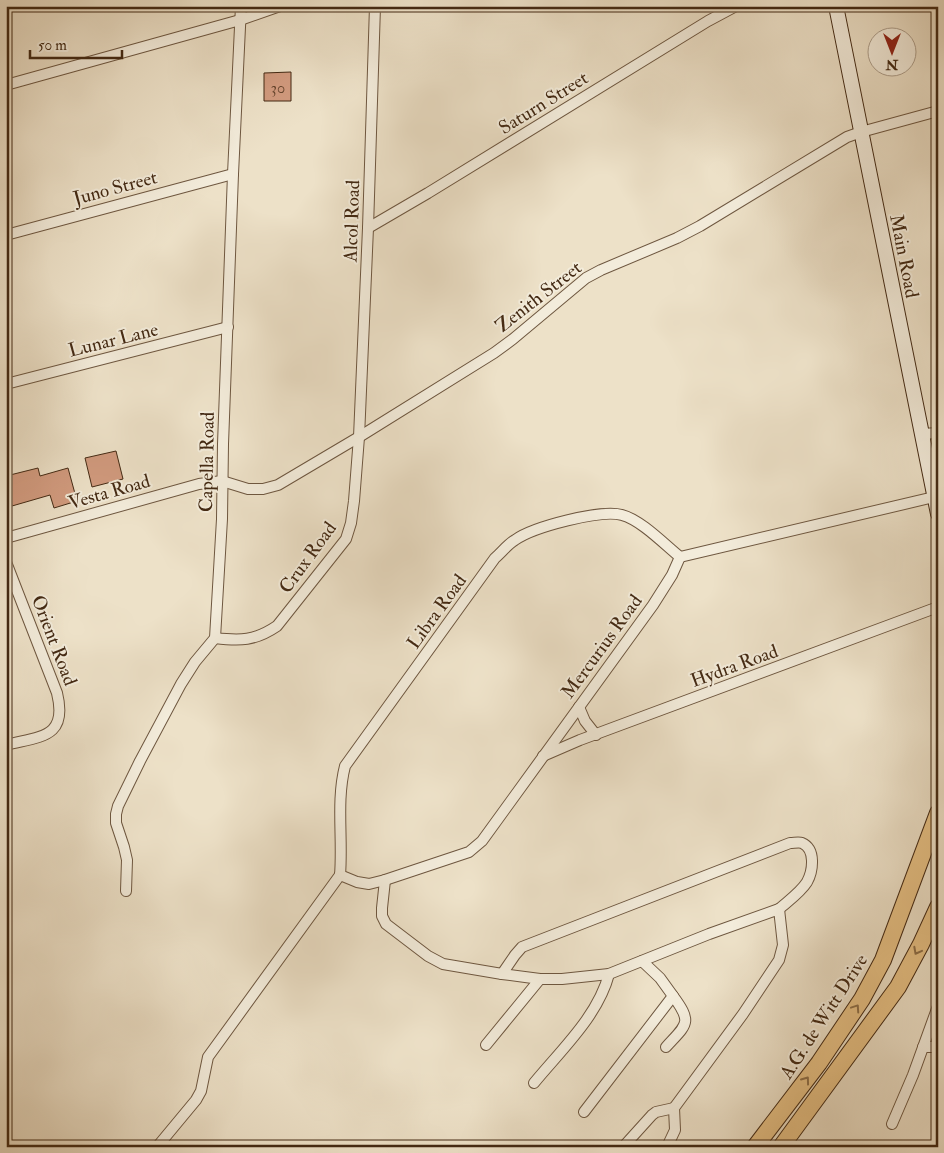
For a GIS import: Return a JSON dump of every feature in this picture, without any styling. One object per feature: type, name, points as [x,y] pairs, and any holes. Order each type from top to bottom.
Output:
[{"type":"main road","name":"A.G. de Witt Drive","points":[[755,1147],[819,1063],[862,999],[883,960],[938,813]]},
{"type":"main road","points":[[781,1147],[898,987],[938,907]]},
{"type":"main road","points":[[819,1063],[836,1073]]},
{"type":"main road","points":[[790,1103],[806,1114]]},
{"type":"street","name":"Capella Road","points":[[215,638],[222,520],[233,174],[241,6]]},
{"type":"street","points":[[6,84],[240,20],[280,6]]},
{"type":"street","name":"Alcol Road","points":[[359,437],[375,6]]},
{"type":"street","name":"Saturn Street","points":[[368,228],[736,6]]},
{"type":"street","name":"Main Road","points":[[836,6],[938,514]]},
{"type":"street","name":"Zenith Street","points":[[222,481],[248,489],[263,489],[278,485],[494,353],[586,278],[677,238],[828,148],[861,132],[938,111]]},
{"type":"street","name":"Juno Street","points":[[6,235],[233,174]]},
{"type":"street","name":"Lunar Lane","points":[[6,384],[228,327]]},
{"type":"street","points":[[922,434],[938,433]]},
{"type":"street","name":"Crux Road","points":[[215,638],[237,641],[254,638],[266,634],[277,626],[341,546],[346,539],[351,523],[359,437]]},
{"type":"street","name":"Vesta Road","points":[[6,538],[164,493],[199,484],[222,481]]},
{"type":"street","points":[[680,557],[934,497]]},
{"type":"street","name":"Libra Road","points":[[340,875],[342,852],[340,794],[345,766],[495,558],[515,540],[536,530],[605,512],[622,514],[636,521],[680,557]]},
{"type":"street","name":"Mercurius Road","points":[[340,875],[357,882],[369,884],[469,852],[482,841],[653,604],[672,576],[680,557]]},
{"type":"street","name":"Orient Road","points":[[6,562],[57,693],[60,707],[59,721],[53,730],[42,736],[6,745]]},
{"type":"street","name":"Hydra Road","points":[[543,756],[938,607]]},
{"type":"street","points":[[126,891],[127,860],[116,823],[118,806],[140,760],[181,684],[195,662],[215,638]]},
{"type":"street","points":[[579,706],[584,722],[596,735]]},
{"type":"street","points":[[385,880],[382,916],[386,924],[428,956],[443,964],[502,974],[540,979],[562,979],[609,974],[779,909],[806,882],[811,872],[812,858],[808,847],[801,842],[790,843],[522,947],[502,974]]},
{"type":"street","points":[[157,1147],[196,1100],[201,1091],[208,1057],[340,875]]},
{"type":"street","points":[[667,1147],[675,1130],[674,1108],[743,1014],[779,960],[783,945],[779,909]]},
{"type":"street","points":[[642,961],[660,978],[674,996],[687,1019],[684,1026],[666,1047]]},
{"type":"street","points":[[534,1082],[594,1007],[605,988],[609,974]]},
{"type":"street","points":[[486,1045],[540,979]]},
{"type":"street","points":[[584,1112],[674,996]]},
{"type":"street","points":[[892,1124],[938,1006]]},
{"type":"street","points":[[923,1047],[938,1047]]},
{"type":"street","points":[[624,1146],[656,1112],[674,1108]]},
{"type":"building","points":[[291,72],[291,101],[264,101],[264,73]]},
{"type":"building","points":[[116,451],[123,479],[92,487],[85,458]]},
{"type":"building","points":[[38,468],[40,476],[68,468],[77,501],[54,508],[50,495],[12,506],[6,484],[6,476]]}]
